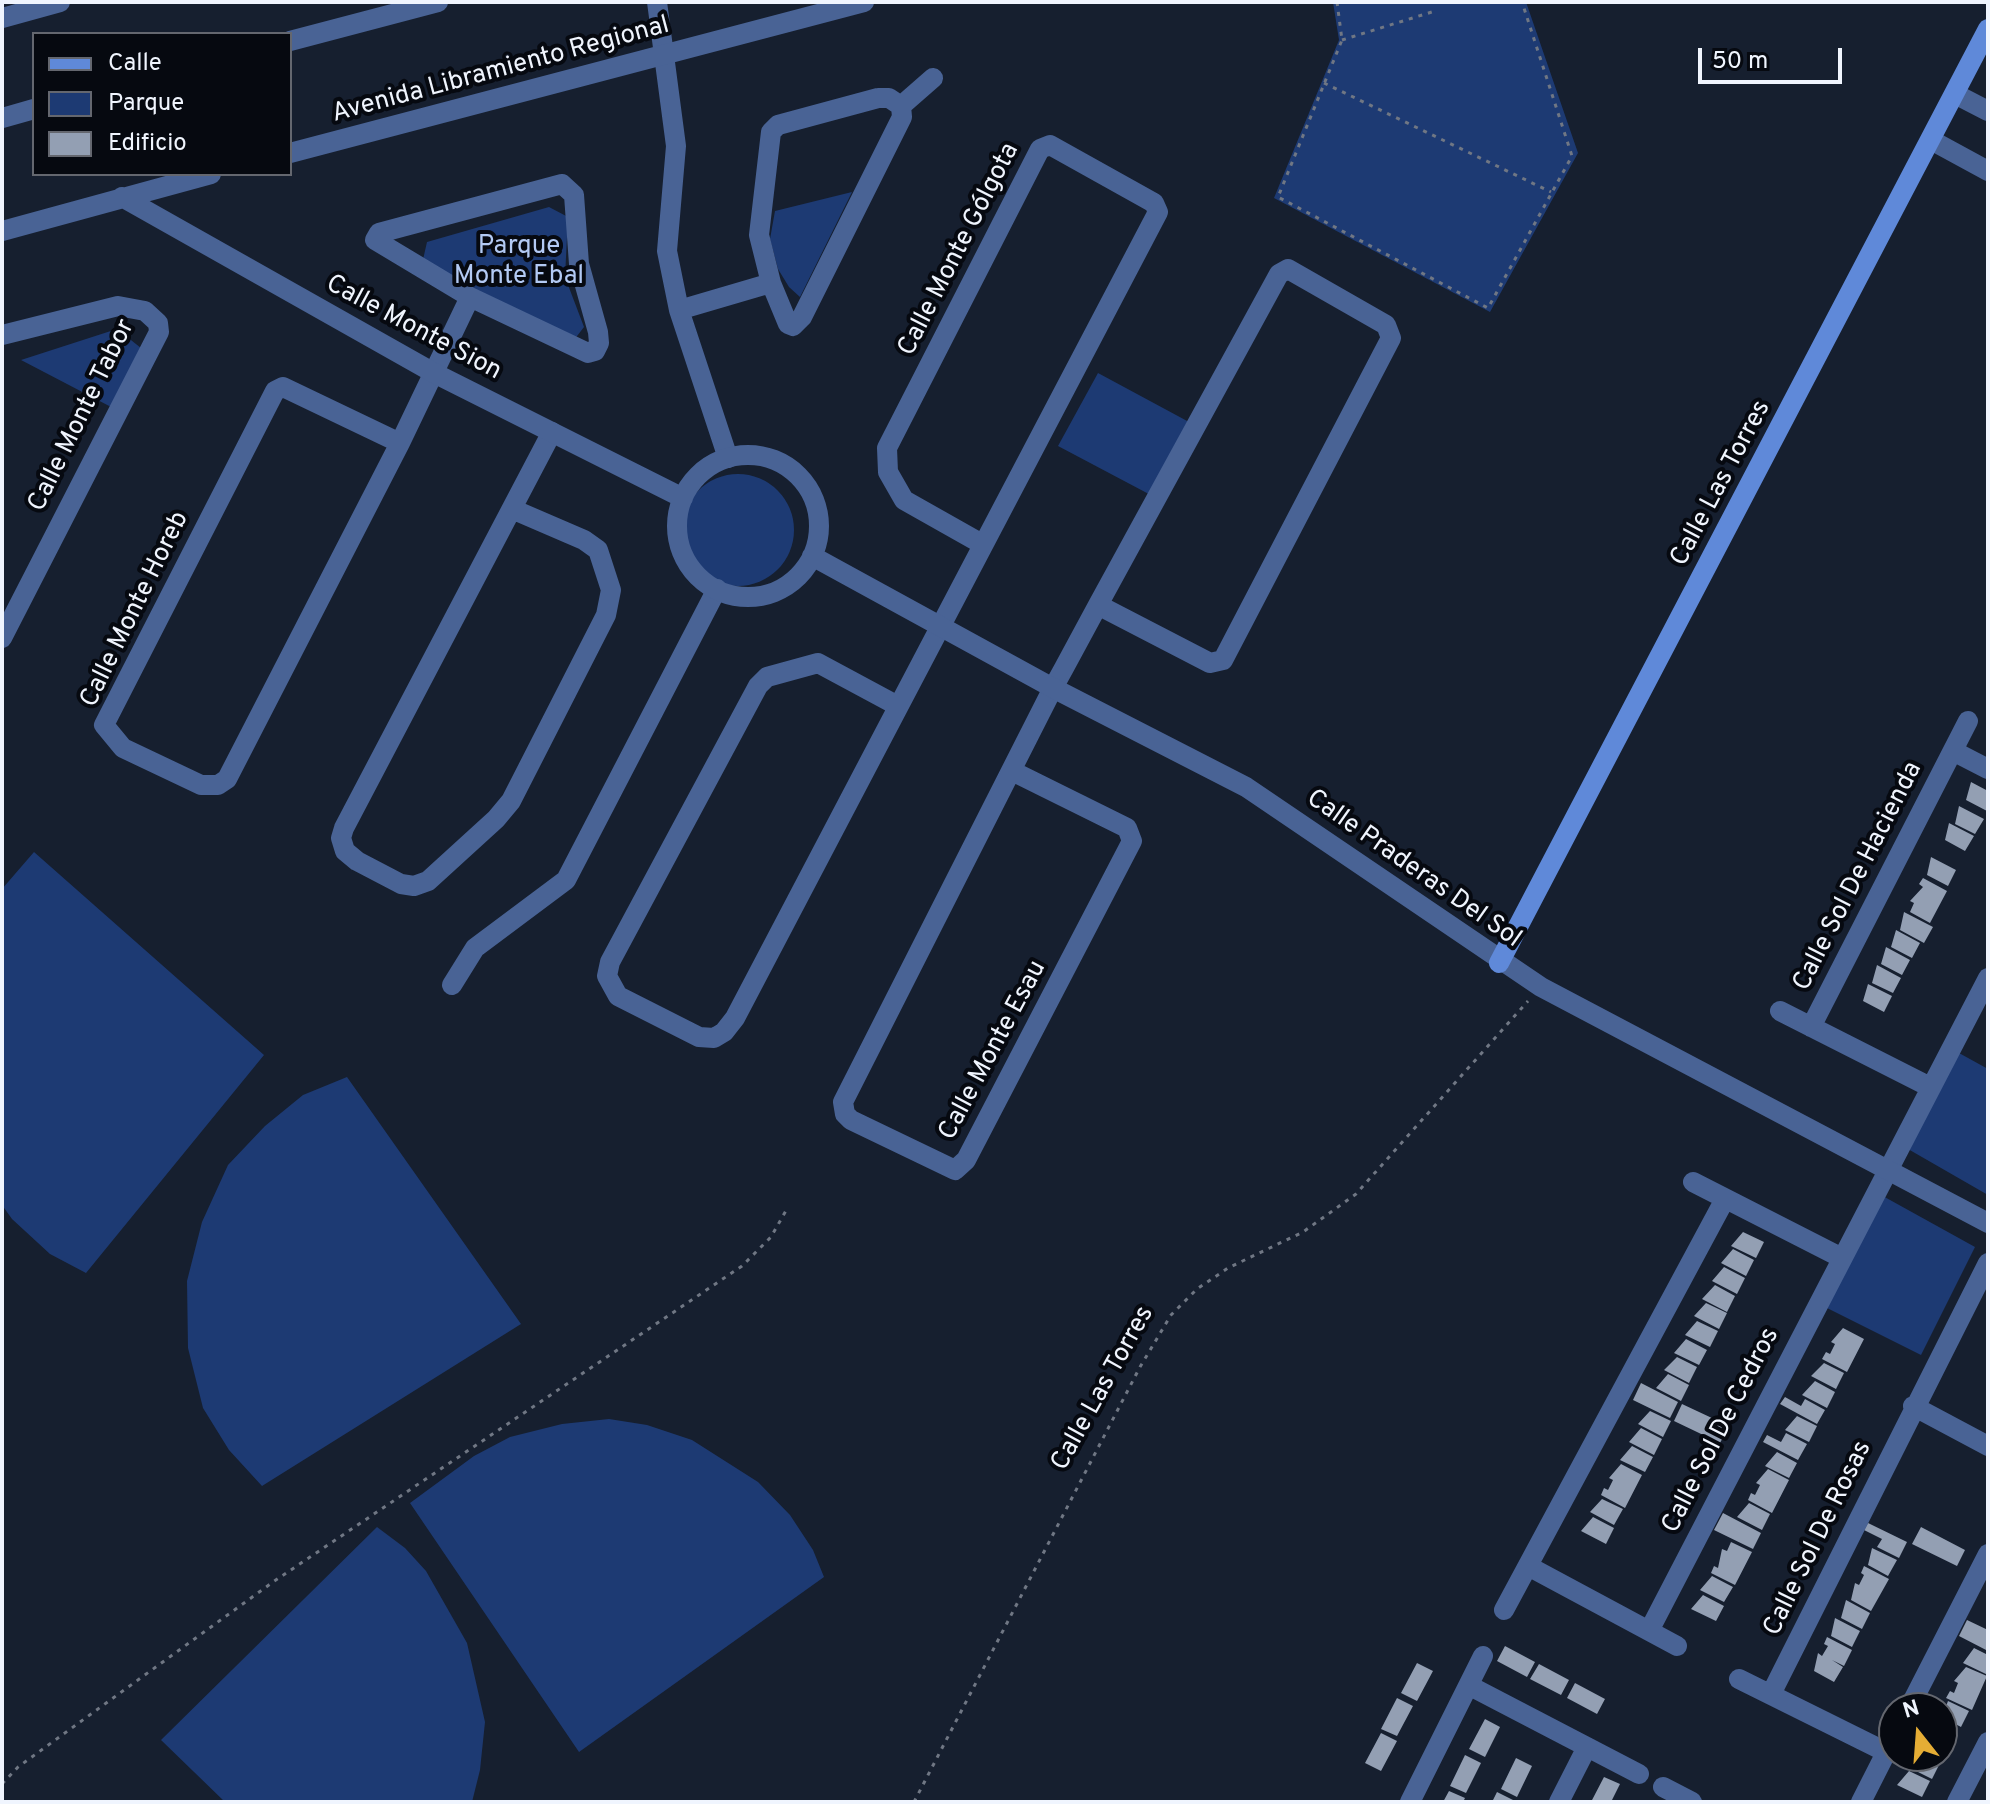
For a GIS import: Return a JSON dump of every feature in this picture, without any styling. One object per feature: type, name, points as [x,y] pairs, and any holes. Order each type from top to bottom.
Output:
[{"type":"main road","name":"Calle Las Torres","points":[[1499,963],[1988,29]]},
{"type":"street","points":[[2,18],[60,2]]},
{"type":"street","points":[[292,40],[438,2]]},
{"type":"street","points":[[657,2],[676,146],[667,251],[679,310],[728,458]]},
{"type":"street","name":"Avenida Libramiento Regional","points":[[292,152],[864,2]]},
{"type":"street","points":[[901,106],[933,78]]},
{"type":"street","points":[[1955,94],[1988,111]]},
{"type":"street","points":[[878,98],[889,98],[901,106],[902,117],[802,317],[793,326],[788,324],[771,283],[759,235],[772,129],[878,98]]},
{"type":"street","points":[[2,118],[32,110]]},
{"type":"street","points":[[1931,140],[1988,171]]},
{"type":"street","name":"Calle Monte Gólgota","points":[[898,706],[818,663],[767,677],[758,686],[610,962],[607,976],[618,996],[699,1037],[714,1038],[724,1032],[898,706],[940,627],[1158,212],[1154,203],[1050,145],[1040,149],[887,448],[888,472],[904,500],[982,544]]},
{"type":"street","points":[[2,231],[203,176]]},
{"type":"street","points":[[568,186],[576,202],[579,264],[587,302],[598,332],[599,343],[595,351],[588,353],[470,297],[377,244],[375,236],[544,187],[568,186]]},
{"type":"street","name":"Calle Monte Sion","points":[[122,197],[434,373],[683,498]]},
{"type":"street","name":"Calle Monte Esau","points":[[1012,771],[1127,828],[1132,841],[966,1160],[955,1170],[851,1120],[845,1114],[843,1102],[1053,688],[1098,605],[1282,271],[1288,269],[1386,325],[1391,338],[1223,660],[1210,663],[1098,605]]},
{"type":"street","points":[[679,310],[771,283]]},
{"type":"street","name":"Calle Monte Horeb","points":[[400,443],[283,387],[275,391],[104,725],[123,748],[201,785],[218,785],[227,779],[400,443],[470,297]]},
{"type":"street","name":"Calle Monte Tabor","points":[[2,335],[118,306],[145,311],[156,318],[159,332],[2,638]]},
{"type":"street","points":[[512,509],[584,540],[598,550],[611,590],[606,615],[511,801],[428,881],[414,886],[401,884],[357,861],[345,851],[341,838],[552,432]]},
{"type":"street","points":[[751,455],[774,460],[794,471],[809,489],[818,511],[819,534],[812,556],[799,575],[780,589],[758,596],[735,596],[717,589],[694,573],[682,553],[676,530],[683,498],[690,485],[706,468],[728,458],[751,455]]},
{"type":"street","name":"Calle Praderas Del Sol","points":[[812,556],[1053,688],[1246,787],[1499,963],[1541,987],[1988,1223]]},
{"type":"street","points":[[452,985],[475,948],[566,880],[717,589]]},
{"type":"street","name":"Calle Sol De Hacienda","points":[[1811,1027],[1968,721]]},
{"type":"street","name":"Calle Sol De Hacienda","points":[[1953,751],[1988,769]]},
{"type":"street","points":[[1886,1170],[1988,978]]},
{"type":"street","name":"Calle Sol De Hacienda","points":[[1780,1011],[1930,1087]]},
{"type":"street","name":"Calle Sol De Cedros","points":[[1650,1629],[1886,1170]]},
{"type":"street","points":[[1693,1182],[1840,1257]]},
{"type":"street","points":[[1504,1610],[1725,1199]]},
{"type":"street","name":"Calle Sol De Rosas","points":[[1771,1694],[1913,1406],[1988,1263]]},
{"type":"street","points":[[1913,1406],[1988,1446]]},
{"type":"street","points":[[1917,1692],[1988,1554]]},
{"type":"street","points":[[1528,1566],[1677,1646]]},
{"type":"street","points":[[1410,1802],[1483,1656]]},
{"type":"street","points":[[1739,1679],[1878,1739]]},
{"type":"street","points":[[1470,1686],[1639,1774]]},
{"type":"street","points":[[1957,1802],[1988,1742]]},
{"type":"street","points":[[1559,1802],[1587,1747]]},
{"type":"street","points":[[1861,1802],[1878,1768]]},
{"type":"street","points":[[1663,1787],[1692,1802]]},
{"type":"path","points":[[1337,2],[1342,40],[1278,197],[1488,308],[1572,156],[1522,2]]},
{"type":"path","points":[[1342,40],[1435,11]]},
{"type":"path","points":[[1324,83],[1553,193]]},
{"type":"path","name":"Calle Las Torres","points":[[914,1802],[1140,1367],[1171,1315],[1197,1289],[1228,1268],[1303,1232],[1356,1194],[1541,987]]},
{"type":"path","points":[[2,1784],[18,1767],[273,1582],[742,1266],[771,1237],[788,1207]]},
{"type":"green space","points":[[1333,2],[1526,2],[1578,153],[1490,312],[1274,198],[1339,40]]},
{"type":"green space","points":[[852,192],[800,297],[789,287],[778,269],[770,239],[775,211]]},
{"type":"green space","name":"Parque Monte Ebal","points":[[549,207],[568,217],[565,277],[584,327],[574,340],[422,264],[427,242]]},
{"type":"green space","points":[[117,329],[141,348],[113,408],[21,360]]},
{"type":"green space","points":[[1098,373],[1202,429],[1162,501],[1058,446]]},
{"type":"green space","points":[[738,474],[759,478],[778,490],[790,509],[794,530],[790,551],[778,570],[759,582],[738,586],[717,582],[698,570],[686,551],[682,530],[686,509],[698,490],[717,478]]},
{"type":"green space","points":[[34,852],[264,1055],[86,1273],[50,1254],[12,1219],[2,1205],[2,889]]},
{"type":"green space","points":[[1959,1053],[1988,1069],[1988,1195],[1908,1149]]},
{"type":"green space","points":[[347,1077],[521,1324],[262,1486],[229,1450],[203,1408],[188,1348],[187,1281],[202,1222],[228,1165],[265,1126],[303,1095]]},
{"type":"green space","points":[[1881,1195],[1975,1247],[1921,1355],[1827,1308]]},
{"type":"green space","points":[[609,1419],[647,1425],[692,1440],[758,1482],[790,1515],[813,1550],[824,1577],[579,1752],[410,1503],[474,1456],[510,1437],[562,1424]]},
{"type":"green space","points":[[377,1527],[405,1548],[426,1571],[467,1643],[485,1722],[480,1770],[472,1802],[225,1802],[161,1740]]},
{"type":"building","points":[[1971,782],[1988,791],[1987,811],[1966,800]]},
{"type":"building","points":[[1959,806],[1984,819],[1975,834],[1955,824]]},
{"type":"building","points":[[1949,823],[1974,836],[1965,851],[1945,840]]},
{"type":"building","points":[[1931,857],[1956,870],[1948,886],[1927,875]]},
{"type":"building","points":[[1923,878],[1947,891],[1930,923],[1910,912],[1914,903],[1910,901],[1923,887],[1919,884]]},
{"type":"building","points":[[1904,912],[1933,927],[1924,943],[1900,930]]},
{"type":"building","points":[[1896,930],[1920,943],[1912,958],[1891,947]]},
{"type":"building","points":[[1886,947],[1910,960],[1902,975],[1881,964]]},
{"type":"building","points":[[1877,965],[1901,978],[1893,993],[1872,983]]},
{"type":"building","points":[[1868,984],[1892,996],[1884,1012],[1863,1001]]},
{"type":"building","points":[[1743,1232],[1764,1242],[1756,1258],[1731,1246]]},
{"type":"building","points":[[1733,1249],[1754,1260],[1746,1276],[1721,1263]]},
{"type":"building","points":[[1724,1267],[1745,1278],[1737,1294],[1712,1281]]},
{"type":"building","points":[[1715,1285],[1735,1296],[1727,1312],[1702,1299]]},
{"type":"building","points":[[1706,1303],[1727,1313],[1719,1329],[1694,1316]]},
{"type":"building","points":[[1697,1321],[1718,1331],[1710,1347],[1685,1335]]},
{"type":"building","points":[[1843,1328],[1864,1339],[1847,1372],[1822,1359],[1826,1352],[1830,1354],[1835,1344],[1831,1342]]},
{"type":"building","points":[[1686,1339],[1707,1350],[1699,1365],[1674,1353]]},
{"type":"building","points":[[1677,1357],[1697,1367],[1689,1383],[1664,1370]]},
{"type":"building","points":[[1824,1363],[1844,1373],[1836,1389],[1811,1376]]},
{"type":"building","points":[[1668,1374],[1689,1385],[1681,1401],[1656,1388]]},
{"type":"building","points":[[1815,1381],[1835,1392],[1827,1408],[1802,1395]]},
{"type":"building","points":[[1641,1383],[1678,1402],[1670,1418],[1633,1400]]},
{"type":"building","points":[[1785,1397],[1801,1406],[1805,1399],[1825,1410],[1817,1424],[1780,1404]]},
{"type":"building","points":[[1682,1404],[1729,1426],[1720,1443],[1674,1421]]},
{"type":"building","points":[[1650,1411],[1671,1421],[1663,1437],[1638,1424]]},
{"type":"building","points":[[1797,1416],[1817,1426],[1809,1442],[1785,1430]]},
{"type":"building","points":[[1641,1428],[1662,1439],[1654,1455],[1629,1442]]},
{"type":"building","points":[[1786,1433],[1807,1444],[1798,1460],[1763,1442],[1767,1435],[1781,1442]]},
{"type":"building","points":[[1632,1446],[1653,1457],[1645,1472],[1620,1460]]},
{"type":"building","points":[[1777,1452],[1797,1463],[1789,1478],[1765,1466]]},
{"type":"building","points":[[1621,1464],[1642,1475],[1625,1508],[1601,1495],[1604,1488],[1608,1490],[1613,1480],[1609,1478]]},
{"type":"building","points":[[1768,1469],[1789,1480],[1772,1513],[1748,1500],[1751,1493],[1755,1495],[1760,1485],[1756,1483]]},
{"type":"building","points":[[1602,1499],[1623,1509],[1614,1525],[1590,1512]]},
{"type":"building","points":[[1749,1503],[1770,1514],[1762,1530],[1737,1517]]},
{"type":"building","points":[[1723,1513],[1761,1533],[1753,1549],[1714,1530]]},
{"type":"building","points":[[1593,1517],[1614,1528],[1606,1544],[1581,1531]]},
{"type":"building","points":[[1868,1523],[1907,1542],[1899,1558],[1877,1547],[1882,1539],[1864,1530]]},
{"type":"building","points":[[1921,1527],[1965,1550],[1957,1566],[1912,1544]]},
{"type":"building","points":[[1731,1542],[1752,1552],[1735,1585],[1711,1573],[1714,1566],[1718,1568],[1722,1549],[1727,1551]]},
{"type":"building","points":[[1872,1548],[1897,1560],[1888,1576],[1868,1565]]},
{"type":"building","points":[[1864,1566],[1889,1579],[1871,1611],[1851,1600],[1855,1583],[1859,1585],[1864,1575],[1861,1573]]},
{"type":"building","points":[[1712,1576],[1733,1587],[1724,1602],[1700,1590]]},
{"type":"building","points":[[1703,1595],[1724,1606],[1716,1621],[1691,1609]]},
{"type":"building","points":[[1846,1600],[1870,1613],[1862,1629],[1841,1618]]},
{"type":"building","points":[[1835,1618],[1860,1631],[1852,1647],[1831,1636]]},
{"type":"building","points":[[1967,1620],[1988,1630],[1988,1651],[1959,1636]]},
{"type":"building","points":[[1827,1637],[1852,1650],[1844,1666],[1832,1660],[1843,1667],[1834,1682],[1814,1671],[1818,1653],[1822,1656],[1828,1646],[1824,1644]]},
{"type":"building","points":[[1505,1646],[1535,1662],[1527,1677],[1497,1661]]},
{"type":"building","points":[[1974,1648],[1988,1655],[1988,1675],[1963,1663]]},
{"type":"building","points":[[1417,1663],[1433,1671],[1417,1701],[1401,1693]]},
{"type":"building","points":[[1539,1664],[1569,1680],[1561,1695],[1530,1679]]},
{"type":"building","points":[[1966,1667],[1987,1676],[1972,1710],[1958,1704],[1958,1692],[1954,1692],[1958,1683],[1954,1681]]},
{"type":"building","points":[[1575,1683],[1605,1699],[1597,1714],[1567,1698]]},
{"type":"building","points":[[1397,1698],[1413,1706],[1397,1736],[1381,1729]]},
{"type":"building","points":[[1958,1706],[1969,1711],[1961,1727],[1958,1725]]},
{"type":"building","points":[[1485,1719],[1500,1727],[1485,1757],[1469,1749]]},
{"type":"building","points":[[1381,1733],[1397,1741],[1381,1771],[1365,1763]]},
{"type":"building","points":[[1465,1755],[1481,1763],[1466,1793],[1450,1786]]},
{"type":"building","points":[[1516,1758],[1532,1766],[1517,1797],[1501,1789]]},
{"type":"building","points":[[1908,1772],[1930,1781],[1922,1797],[1897,1785]]},
{"type":"building","points":[[1918,1772],[1936,1772],[1932,1779]]},
{"type":"building","points":[[1604,1777],[1620,1784],[1611,1802],[1591,1802]]},
{"type":"building","points":[[1449,1791],[1465,1798],[1463,1802],[1443,1802]]},
{"type":"building","points":[[1497,1792],[1513,1800],[1512,1802],[1492,1802]]}]
